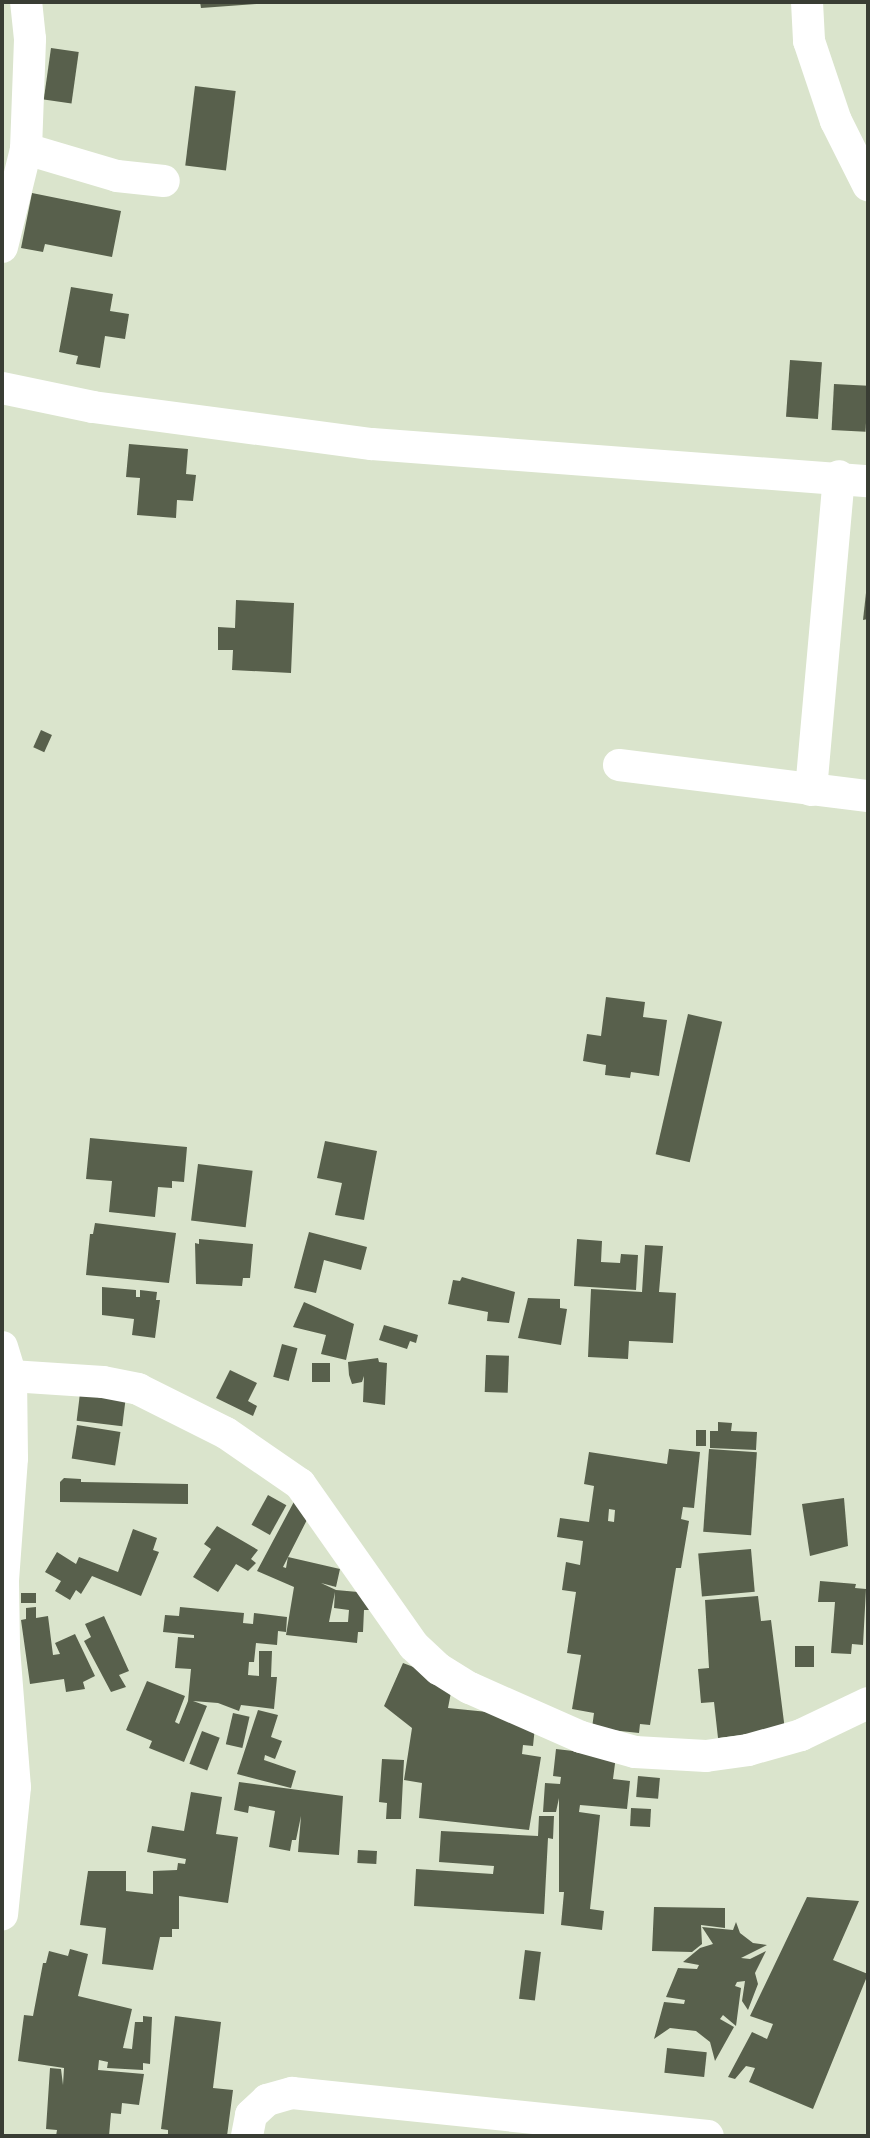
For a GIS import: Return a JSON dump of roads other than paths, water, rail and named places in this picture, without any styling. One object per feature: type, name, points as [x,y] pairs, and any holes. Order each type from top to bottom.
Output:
[{"type":"street","points":[[2,247],[26,149],[16,33],[26,2]]},
{"type":"street","points":[[800,4],[836,121],[868,185]]},
{"type":"street","points":[[26,149],[117,176],[164,181]]},
{"type":"street","points":[[2,388],[93,407],[372,444],[853,478],[811,790]]},
{"type":"street","points":[[619,765],[868,796]]},
{"type":"street","points":[[3,1909],[15,1787],[5,1697],[3,1581],[12,1458],[7,1362],[138,1389],[226,1433],[300,1484],[414,1646],[439,1669],[470,1688],[581,1737],[635,1752],[706,1756],[748,1750],[801,1735],[868,1703]]},
{"type":"street","points":[[247,2136],[251,2115],[267,2100],[292,2093],[708,2136]]}]
